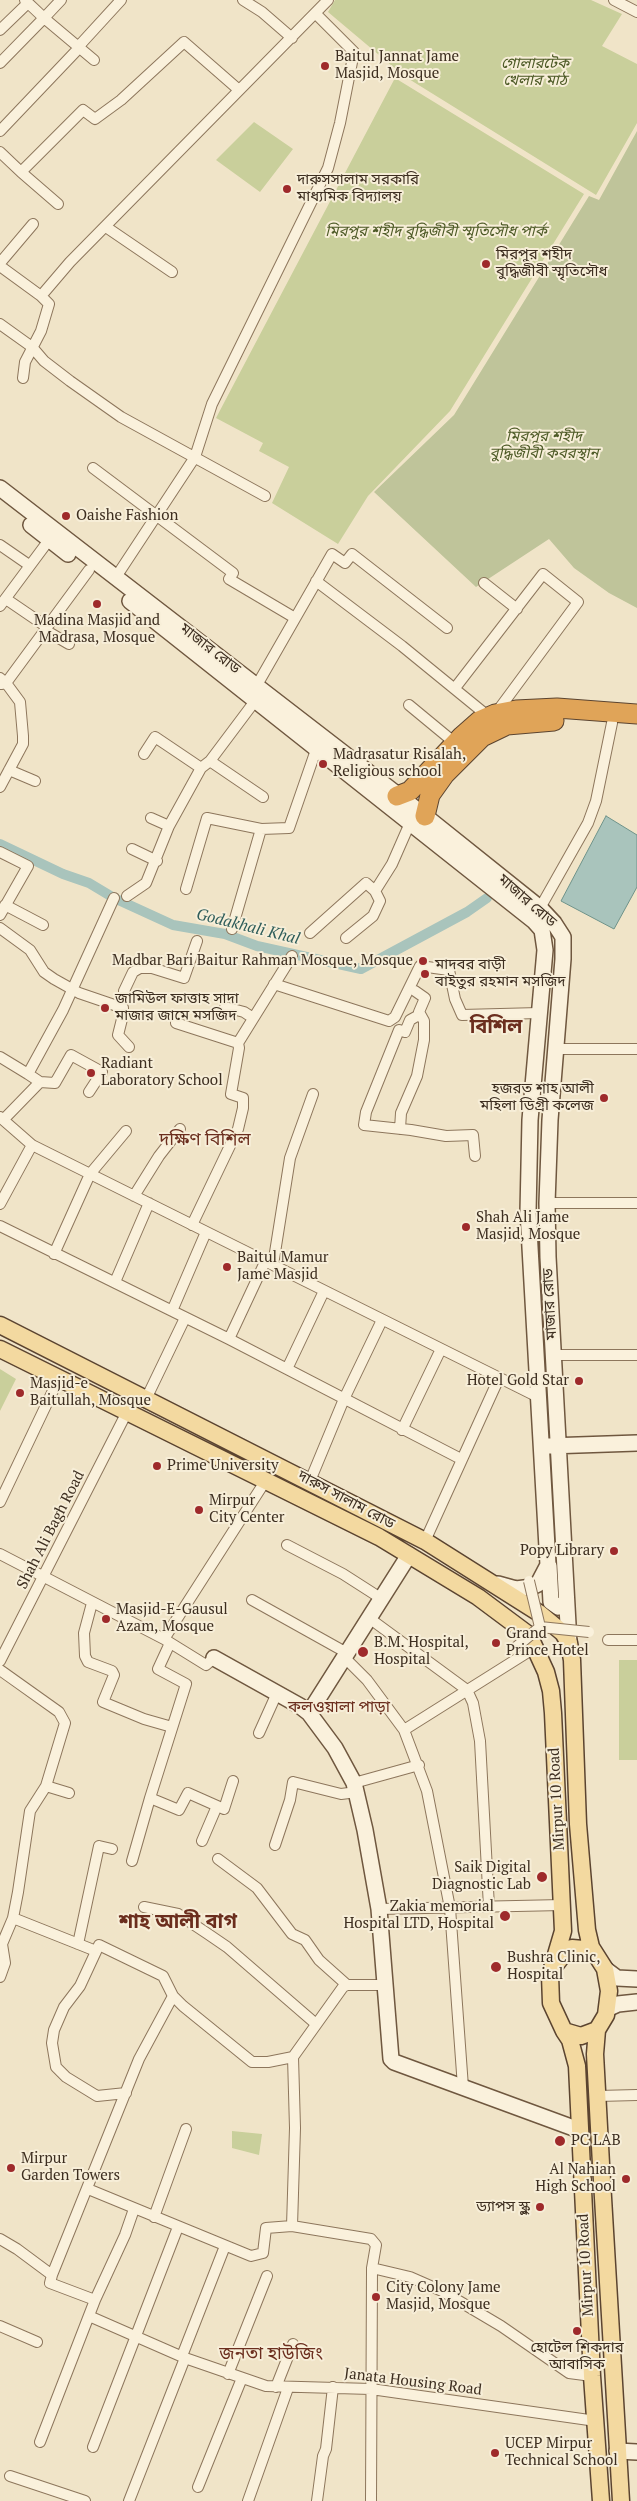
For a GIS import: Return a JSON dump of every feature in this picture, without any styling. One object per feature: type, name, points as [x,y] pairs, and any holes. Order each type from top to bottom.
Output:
[{"type":"highway","points":[[417,822],[423,790],[456,743],[479,721],[492,715],[580,720],[609,719],[637,714]]},
{"type":"highway","points":[[393,801],[410,791],[423,790],[482,737],[507,725],[517,716]]},
{"type":"highway","points":[[609,719],[637,727]]},
{"type":"main road","name":"মাজার রোড","points":[[0,488],[116,577],[316,750],[393,801]]},
{"type":"main road","name":"মাজার রোড","points":[[0,500],[49,540],[393,801],[563,937],[564,949],[550,1120],[547,1203],[557,1445],[569,1643]]},
{"type":"main road","name":"মাজার রোড","points":[[417,822],[540,908],[548,926],[530,1120],[528,1212],[551,1602],[558,1607],[566,1602]]},
{"type":"main road","points":[[545,950],[564,949]]},
{"type":"main road","points":[[536,1049],[555,1048]]},
{"type":"main road","points":[[530,1120],[550,1120]]},
{"type":"main road","name":"দারুস সালাম রোড","points":[[0,1325],[425,1541],[490,1581],[553,1624],[569,1643]]},
{"type":"main road","name":"দারুস সালাম রোড","points":[[0,1350],[347,1520],[478,1597],[520,1626],[529,1634],[536,1647]]},
{"type":"main road","points":[[132,1414],[141,1396]]},
{"type":"main road","points":[[541,1446],[637,1443]]},
{"type":"main road","points":[[309,1713],[409,1556]]},
{"type":"main road","points":[[490,1581],[516,1589],[532,1587],[538,1584],[548,1565]]},
{"type":"main road","name":"Mirpur 10 Road","points":[[569,1643],[572,1660],[578,1824],[587,1930],[597,1957]]},
{"type":"main road","name":"Mirpur 10 Road","points":[[536,1647],[551,1691],[562,1905],[563,1931],[550,1975]]},
{"type":"main road","points":[[214,1658],[309,1713],[335,1748],[356,1787],[379,1909],[391,2058],[394,2062],[579,2130]]},
{"type":"main road","points":[[597,1957],[610,1990],[607,2009],[597,2030],[581,2036],[564,2030],[551,2003],[550,1975],[559,1958],[572,1948],[583,1949],[597,1957],[617,1978],[637,1979]]},
{"type":"main road","points":[[607,2009],[618,2004],[637,2002]]},
{"type":"main road","name":"Mirpur 10 Road","points":[[564,2030],[570,2040],[576,2066],[592,2376],[602,2501]]},
{"type":"main road","name":"Mirpur 10 Road","points":[[597,2030],[595,2054],[620,2501]]},
{"type":"main road","points":[[617,2450],[637,2452]]},
{"type":"street","points":[[0,63],[61,0]]},
{"type":"street","points":[[0,131],[79,48],[121,0]]},
{"type":"street","points":[[243,0],[262,12],[292,38]]},
{"type":"street","points":[[41,296],[70,262],[328,0]]},
{"type":"street","points":[[614,0],[637,12]]},
{"type":"street","points":[[0,30],[27,1],[44,18],[94,60]]},
{"type":"street","points":[[116,577],[195,457],[212,404],[328,168],[335,144],[354,52],[316,14]]},
{"type":"street","points":[[21,172],[83,110],[95,119],[121,100],[184,42],[239,90]]},
{"type":"street","points":[[0,152],[58,204]]},
{"type":"street","points":[[23,378],[26,362],[42,331],[48,304],[41,296],[0,264],[33,224]]},
{"type":"street","points":[[106,227],[172,272]]},
{"type":"street","points":[[0,324],[32,348],[63,376],[121,417],[265,496]]},
{"type":"street","points":[[93,468],[233,573],[229,579],[295,618]]},
{"type":"street","points":[[49,540],[3,602],[69,644]]},
{"type":"street","points":[[0,545],[29,565]]},
{"type":"street","points":[[127,896],[146,883],[157,861],[169,826],[201,768],[210,761],[254,695],[332,554],[345,563],[352,554],[447,628]]},
{"type":"street","points":[[0,787],[22,744],[23,736],[20,702],[2,682],[46,628],[89,570]]},
{"type":"street","points":[[316,581],[454,688],[492,715],[578,602],[543,574],[454,688]]},
{"type":"street","points":[[484,583],[516,609]]},
{"type":"street","points":[[410,705],[456,743]]},
{"type":"street","points":[[540,908],[588,823],[596,801],[609,719]]},
{"type":"street","points":[[144,754],[155,737],[201,768]]},
{"type":"street","points":[[186,889],[207,818],[261,829],[289,828],[316,750]]},
{"type":"street","points":[[210,761],[263,797]]},
{"type":"street","points":[[10,770],[35,781]]},
{"type":"street","points":[[150,818],[169,826]]},
{"type":"street","points":[[375,891],[417,822]]},
{"type":"street","points":[[232,929],[261,829]]},
{"type":"street","points":[[132,849],[157,861]]},
{"type":"street","points":[[0,852],[28,866],[0,915]]},
{"type":"street","points":[[310,932],[366,883],[375,891],[380,901],[373,916],[346,938]]},
{"type":"street","points":[[28,1074],[72,990],[114,898]]},
{"type":"street","points":[[5,905],[43,925]]},
{"type":"street","points":[[0,928],[30,950],[44,972],[72,990],[123,1008],[118,1032],[129,1047]]},
{"type":"street","points":[[124,991],[134,972],[140,968],[152,968],[184,978],[197,941]]},
{"type":"street","points":[[192,1225],[240,1122],[243,1098],[231,1094],[239,1048],[238,1043],[292,956]]},
{"type":"street","points":[[274,984],[389,1021],[395,1017],[420,966],[449,970],[457,1007],[462,1015],[540,1013]]},
{"type":"street","points":[[415,991],[424,998],[419,1015],[410,1020],[405,1032],[399,1030],[366,1112],[364,1125],[446,1136],[473,1135],[475,1156]]},
{"type":"street","points":[[225,1007],[244,1012],[253,1018]]},
{"type":"street","points":[[400,1129],[401,1113],[417,1076],[423,1049],[424,1022],[419,1015]]},
{"type":"street","points":[[176,1023],[238,1043]]},
{"type":"street","points":[[555,1048],[637,1049]]},
{"type":"street","points":[[0,1057],[40,1082],[55,1083],[71,1055],[102,1072],[89,1092]]},
{"type":"street","points":[[40,1082],[2,1118],[32,1145],[538,1398]]},
{"type":"street","points":[[229,1339],[269,1263],[290,1158],[313,1094]]},
{"type":"street","points":[[134,1196],[159,1156],[180,1129]]},
{"type":"street","points":[[54,1254],[90,1174],[126,1131]]},
{"type":"street","points":[[0,1204],[32,1145]]},
{"type":"street","points":[[115,1282],[149,1203]]},
{"type":"street","points":[[547,1203],[637,1203]]},
{"type":"street","points":[[0,1226],[229,1339],[461,1459]]},
{"type":"street","points":[[172,1311],[206,1232]]},
{"type":"street","points":[[287,1369],[324,1291]]},
{"type":"street","points":[[141,1396],[185,1318]]},
{"type":"street","points":[[310,1481],[344,1399],[382,1320]]},
{"type":"street","points":[[402,1430],[441,1349]]},
{"type":"street","points":[[553,1355],[637,1355]]},
{"type":"street","points":[[0,1502],[60,1378]]},
{"type":"street","points":[[425,1541],[499,1378]]},
{"type":"street","name":"Shah Ali Bagh Road","points":[[0,1661],[132,1414]]},
{"type":"street","points":[[132,1861],[186,1684],[158,1668],[167,1641],[266,1480]]},
{"type":"street","points":[[287,1545],[343,1574],[382,1599]]},
{"type":"street","points":[[0,1554],[167,1641],[206,1666],[214,1658]]},
{"type":"street","points":[[529,1581],[540,1627]]},
{"type":"street","points":[[252,1600],[346,1655],[404,1730],[419,1765],[433,1815],[450,1908],[463,2087]]},
{"type":"street","points":[[92,1603],[84,1633],[85,1656],[88,1662],[112,1671],[114,1675],[103,1702],[172,1728]]},
{"type":"street","points":[[369,1618],[467,1690],[473,1703],[480,1742],[489,1907]]},
{"type":"street","points":[[515,1648],[540,1627],[589,1632]]},
{"type":"street","points":[[608,1640],[637,1640]]},
{"type":"street","points":[[404,1730],[536,1647]]},
{"type":"street","points":[[0,1670],[59,1712],[64,1719],[46,1786],[30,1810],[13,1918],[2,1944],[5,1963],[0,1977]]},
{"type":"street","points":[[259,1733],[277,1693]]},
{"type":"street","points":[[275,1845],[290,1800],[293,1782],[341,1794],[419,1765]]},
{"type":"street","points":[[150,1798],[179,1810],[188,1793],[224,1809],[233,1781]]},
{"type":"street","points":[[46,1786],[69,1794]]},
{"type":"street","points":[[202,1841],[217,1806]]},
{"type":"street","points":[[78,1944],[99,1846],[112,1849]]},
{"type":"street","points":[[218,1858],[258,1888],[292,1934],[305,1940],[319,1960],[347,1985]]},
{"type":"street","points":[[379,1909],[562,1905]]},
{"type":"street","points":[[144,1907],[178,1914],[215,1939],[316,2024]]},
{"type":"street","points":[[13,1918],[96,1951]]},
{"type":"street","points":[[126,2093],[97,2096],[66,2078],[56,2067],[52,2042],[54,2030],[64,2007],[80,1986],[99,1945],[163,1976],[173,1996],[252,2062],[268,2062],[293,2057]]},
{"type":"street","points":[[292,2226],[295,2128],[293,2057],[340,1990],[347,1985],[384,1985]]},
{"type":"street","points":[[95,2300],[50,2283],[52,2275],[152,2032],[173,1996]]},
{"type":"street","points":[[598,2096],[637,2095]]},
{"type":"street","points":[[154,2217],[186,2129]]},
{"type":"street","points":[[88,2189],[250,2256],[263,2253],[266,2228],[292,2226],[375,2241],[372,2268],[371,2501]]},
{"type":"street","points":[[40,2442],[95,2300],[125,2235],[134,2209]]},
{"type":"street","points":[[93,2447],[178,2227]]},
{"type":"street","points":[[0,2239],[52,2275]]},
{"type":"street","points":[[129,2501],[226,2246]]},
{"type":"street","points":[[372,2268],[410,2277],[442,2291],[501,2326],[569,2373],[592,2376]]},
{"type":"street","points":[[228,2374],[267,2276]]},
{"type":"street","name":"Janata Housing Road","points":[[89,2316],[228,2374],[276,2387],[371,2389],[596,2421]]},
{"type":"street","points":[[0,2326],[37,2342]]},
{"type":"street","points":[[276,2387],[292,2344]]},
{"type":"street","points":[[198,2487],[242,2378]]},
{"type":"street","points":[[317,2501],[323,2456],[326,2449],[333,2387]]},
{"type":"street","points":[[248,2501],[288,2388]]},
{"type":"street","points":[[10,2476],[85,2501]]},
{"type":"green space","name":"গোলারটেক খেলার মাঠ","points":[[335,0],[591,0],[622,14],[602,46],[637,64],[637,123],[596,195],[404,76],[328,12]]},
{"type":"green space","name":"মিরপুর শহীদ বুদ্ধিজীবী স্মৃতিসৌধ পার্ক","points":[[395,78],[584,194],[450,411],[368,496],[338,544],[272,503],[289,467],[259,451],[263,443],[216,418]]},
{"type":"green space","points":[[254,122],[293,149],[260,192],[216,160]]},
{"type":"green space","name":"মিরপুর শহীদ বুদ্ধিজীবী কবরস্থান","points":[[637,131],[637,608],[609,593],[574,568],[549,539],[476,587],[374,492],[454,415],[589,196],[599,200]]},
{"type":"green space","points":[[0,1369],[16,1379],[0,1411]]},
{"type":"green space","points":[[619,1660],[637,1660],[637,1760],[619,1760]]},
{"type":"green space","points":[[232,2131],[262,2134],[259,2155],[232,2148]]},
{"type":"water","points":[[606,816],[637,835],[637,887],[614,929],[561,901]]},
{"type":"waterway","name":"Godakhali Khal","points":[[0,844],[63,874],[89,883],[114,898],[173,925],[225,934],[257,946],[361,969],[467,912],[487,898]]},
{"type":"place","name":"Baitul Jannat Jame Masjid, Mosque","points":[[325,66]]},
{"type":"place","name":"দারুসসালাম সরকারি মাধ্যমিক বিদ্যালয়","points":[[287,189]]},
{"type":"place","name":"মিরপুর শহীদ বুদ্ধিজীবী স্মৃতিসৌধ","points":[[486,264]]},
{"type":"place","name":"Oaishe Fashion","points":[[66,516]]},
{"type":"place","name":"Madina Masjid and Madrasa, Mosque","points":[[97,604]]},
{"type":"place","name":"Madrasatur Risalah, Religious school","points":[[323,764]]},
{"type":"place","name":"Madbar Bari Baitur Rahman Mosque, Mosque","points":[[423,961]]},
{"type":"place","name":"মাদবর বাড়ী বাইতুর রহমান মসজিদ","points":[[425,974]]},
{"type":"place","name":"জামিউল ফাত্তাহ সাদা মাজার জামে মসজিদ","points":[[105,1008]]},
{"type":"place","name":"Radiant Laboratory School","points":[[91,1073]]},
{"type":"place","name":"হজরত শাহ আলী মহিলা ডিগ্রী কলেজ","points":[[604,1098]]},
{"type":"place","name":"Shah Ali Jame Masjid, Mosque","points":[[466,1227]]},
{"type":"place","name":"Baitul Mamur Jame Masjid","points":[[227,1267]]},
{"type":"place","name":"Hotel Gold Star","points":[[579,1381]]},
{"type":"place","name":"Masjid-e Baitullah, Mosque","points":[[20,1393]]},
{"type":"place","name":"Prime University","points":[[157,1466]]},
{"type":"place","name":"Mirpur City Center","points":[[199,1510]]},
{"type":"place","name":"Popy Library","points":[[614,1551]]},
{"type":"place","name":"Masjid-E-Gausul Azam, Mosque","points":[[106,1619]]},
{"type":"place","name":"Grand Prince Hotel","points":[[496,1643]]},
{"type":"place","name":"B.M. Hospital, Hospital","points":[[363,1652]]},
{"type":"place","name":"Saik Digital Diagnostic Lab","points":[[542,1877]]},
{"type":"place","name":"Zakia memorial Hospital LTD, Hospital","points":[[505,1916]]},
{"type":"place","name":"Bushra Clinic, Hospital","points":[[496,1967]]},
{"type":"place","name":"PC LAB","points":[[560,2141]]},
{"type":"place","name":"Mirpur Garden Towers","points":[[11,2168]]},
{"type":"place","name":"Al Nahian High School","points":[[626,2179]]},
{"type":"place","name":"ড্যাপস স্কুল","points":[[540,2207]]},
{"type":"place","name":"City Colony Jame Masjid, Mosque","points":[[376,2297]]},
{"type":"place","name":"হোটেল শিকদার আবাসিক","points":[[577,2331]]},
{"type":"place","name":"UCEP Mirpur Technical School","points":[[495,2453]]},
{"type":"district","name":"বিশিল","points":[[496,1027]]},
{"type":"district","name":"দক্ষিণ বিশিল","points":[[205,1140]]},
{"type":"district","name":"কলওয়ালা পাড়া","points":[[339,1707]]},
{"type":"district","name":"শাহ আলী বাগ","points":[[178,1922]]},
{"type":"district","name":"জনতা হাউজিং","points":[[271,2354]]}]
